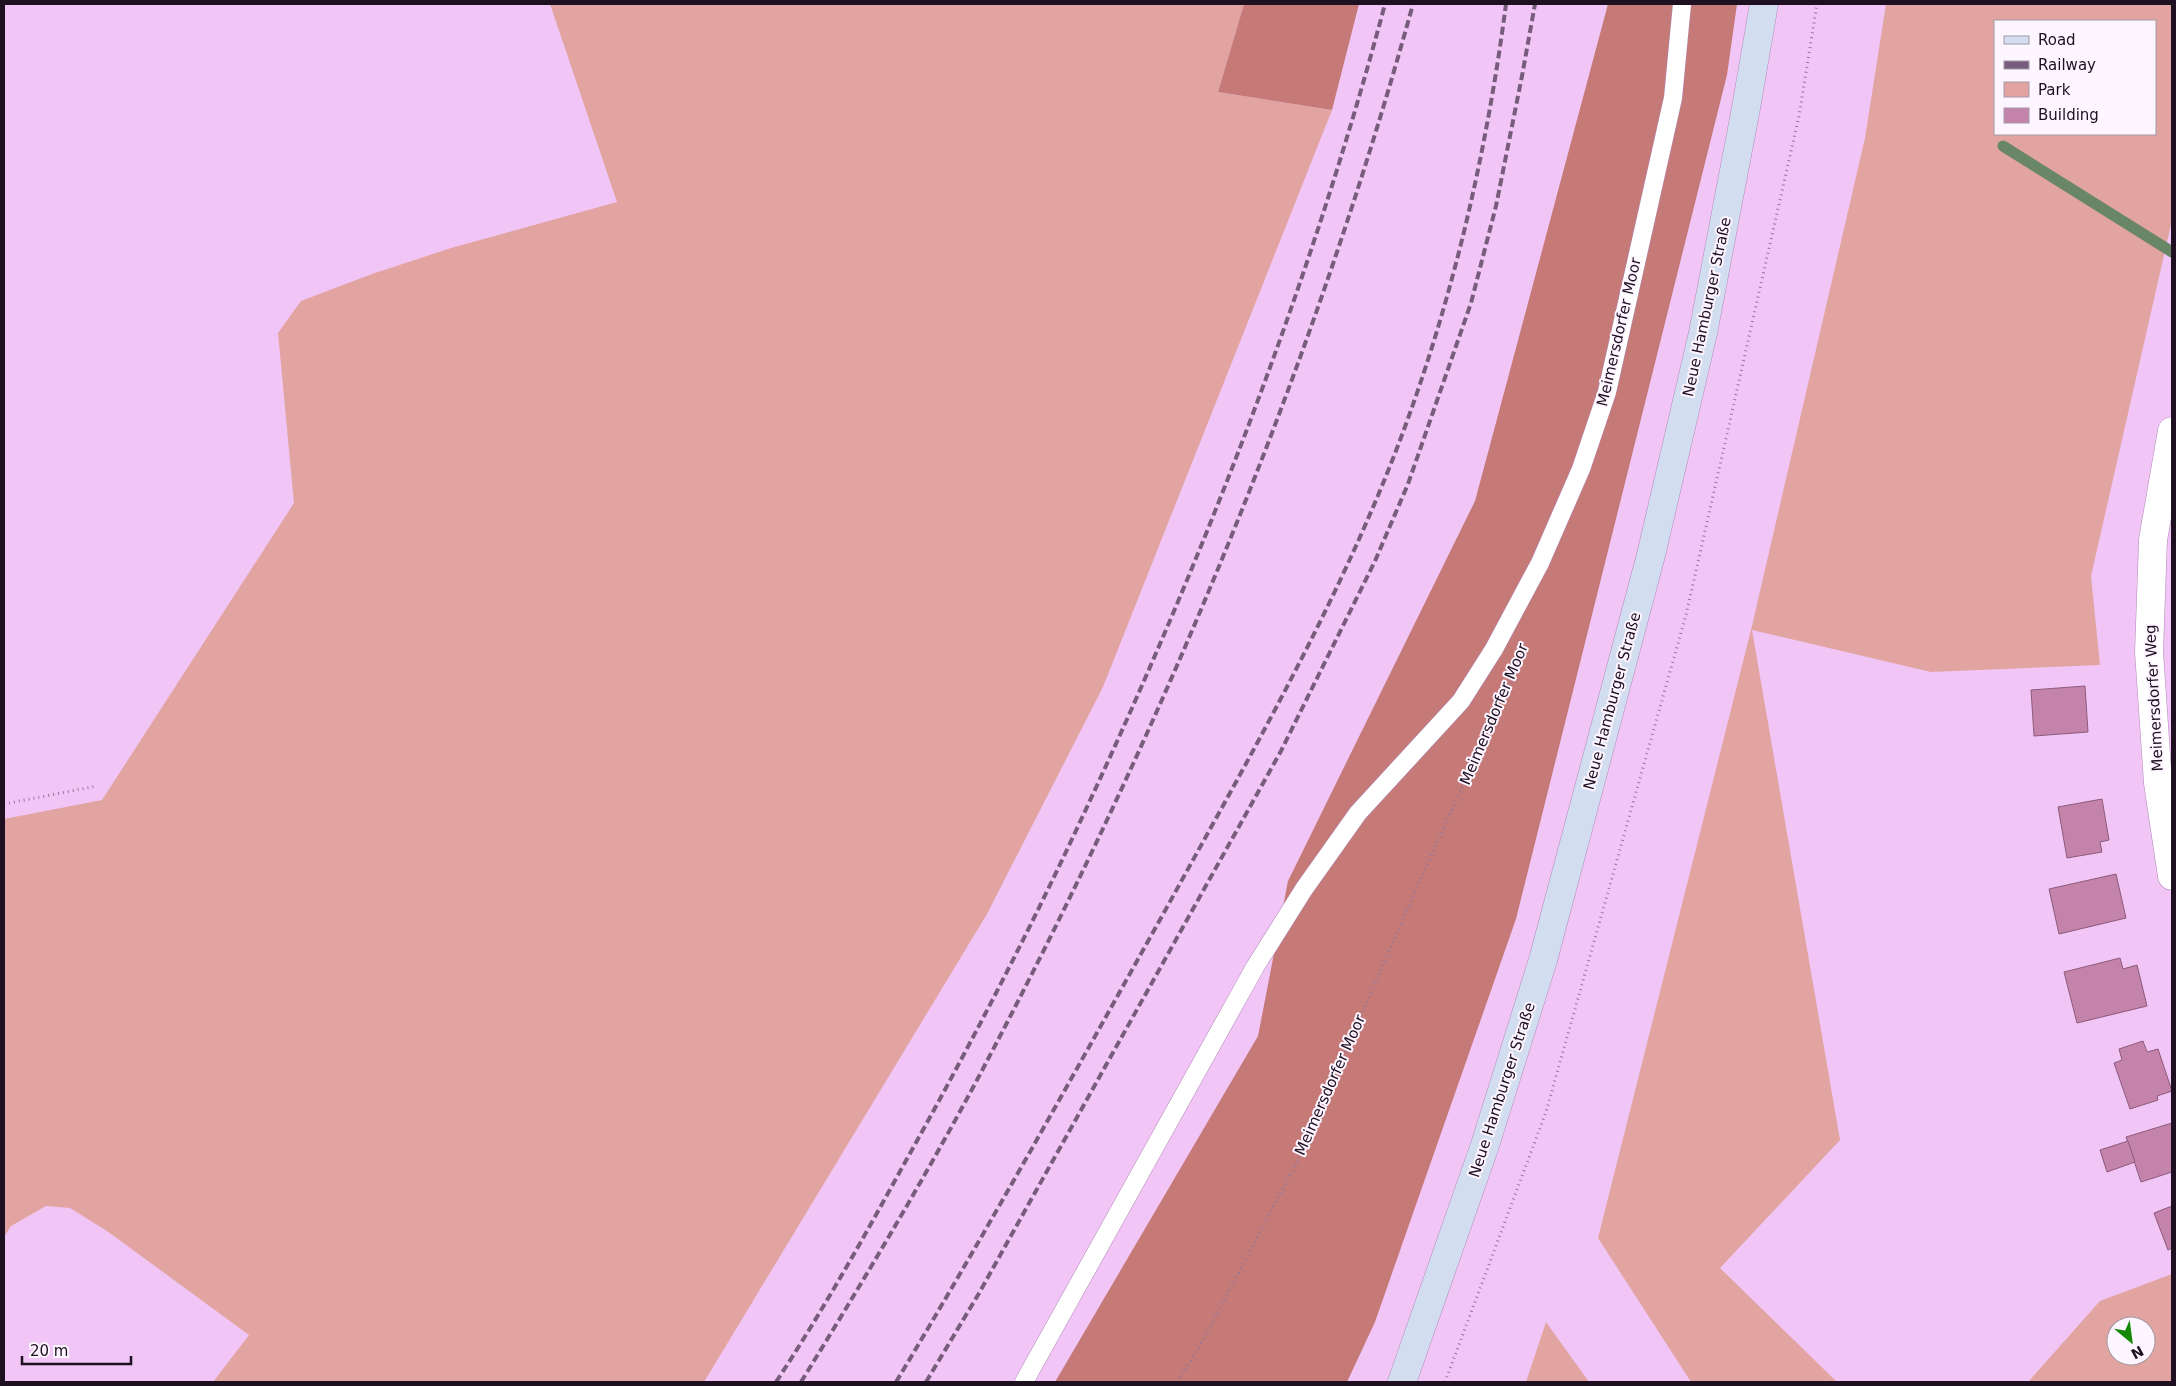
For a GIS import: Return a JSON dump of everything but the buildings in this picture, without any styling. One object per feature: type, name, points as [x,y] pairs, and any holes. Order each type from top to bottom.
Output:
[{"type":"main road","name":"Neue Hamburger Straße","points":[[1402,1382],[1485,1145],[1543,960],[1651,555],[1703,333],[1764,4]]},
{"type":"street","name":"Meimersdorfer Weg","points":[[2172,431],[2153,540],[2149,652],[2158,783],[2172,876]]},
{"type":"lane","name":"Meimersdorfer Moor","points":[[1024,1382],[1255,967],[1299,896],[1358,813],[1461,701],[1494,649],[1540,563],[1580,469],[1607,392],[1673,98],[1682,4]]},
{"type":"path","points":[[1444,1382],[1546,1112],[1686,615],[1799,116],[1817,4]]},
{"type":"path","name":"Meimersdorfer Moor","points":[[1177,1382],[1201,1344],[1295,1166],[1421,878],[1515,671]]},
{"type":"path","points":[[4,804],[97,786]]},
{"type":"green space","points":[[550,4],[1244,4],[1218,92],[1332,110],[1103,687],[987,914],[704,1382],[213,1382],[249,1335],[107,1231],[70,1208],[46,1206],[11,1226],[4,1237],[4,819],[102,800],[294,503],[278,333],[301,301],[372,274],[451,248],[617,202]]},
{"type":"green space","points":[[1886,4],[2172,4],[2172,220],[2091,576],[2100,665],[1931,672],[1752,630],[1840,1140],[1720,1268],[1837,1382],[1691,1382],[1598,1238],[1751,630],[1865,138]]},
{"type":"green space","points":[[2172,1274],[2172,1382],[2028,1382],[2100,1301]]},
{"type":"green space","points":[[1546,1322],[1589,1382],[1526,1382]]},
{"type":"shaded area","points":[[1244,4],[1359,4],[1332,110],[1218,92]]},
{"type":"shaded area","points":[[1608,4],[1737,4],[1727,75],[1516,919],[1375,1322],[1347,1382],[1055,1382],[1258,1036],[1288,881],[1475,501]]},
{"type":"waterway","points":[[2003,146],[2172,252]]},
{"type":"railway","points":[[776,1382],[810,1329],[857,1248],[986,1012],[1064,856],[1112,753],[1202,543],[1244,437],[1320,222],[1385,4]]},
{"type":"railway","points":[[801,1382],[935,1157],[977,1080],[1107,821],[1167,688],[1224,554],[1278,418],[1327,281],[1372,143],[1413,4]]},
{"type":"railway","points":[[896,1382],[1030,1151],[1221,810],[1308,645],[1362,533],[1408,419],[1445,303],[1475,184],[1487,124],[1506,4]]},
{"type":"railway","points":[[926,1382],[978,1295],[1281,751],[1375,561],[1408,484],[1471,303],[1496,206],[1535,4]]}]
